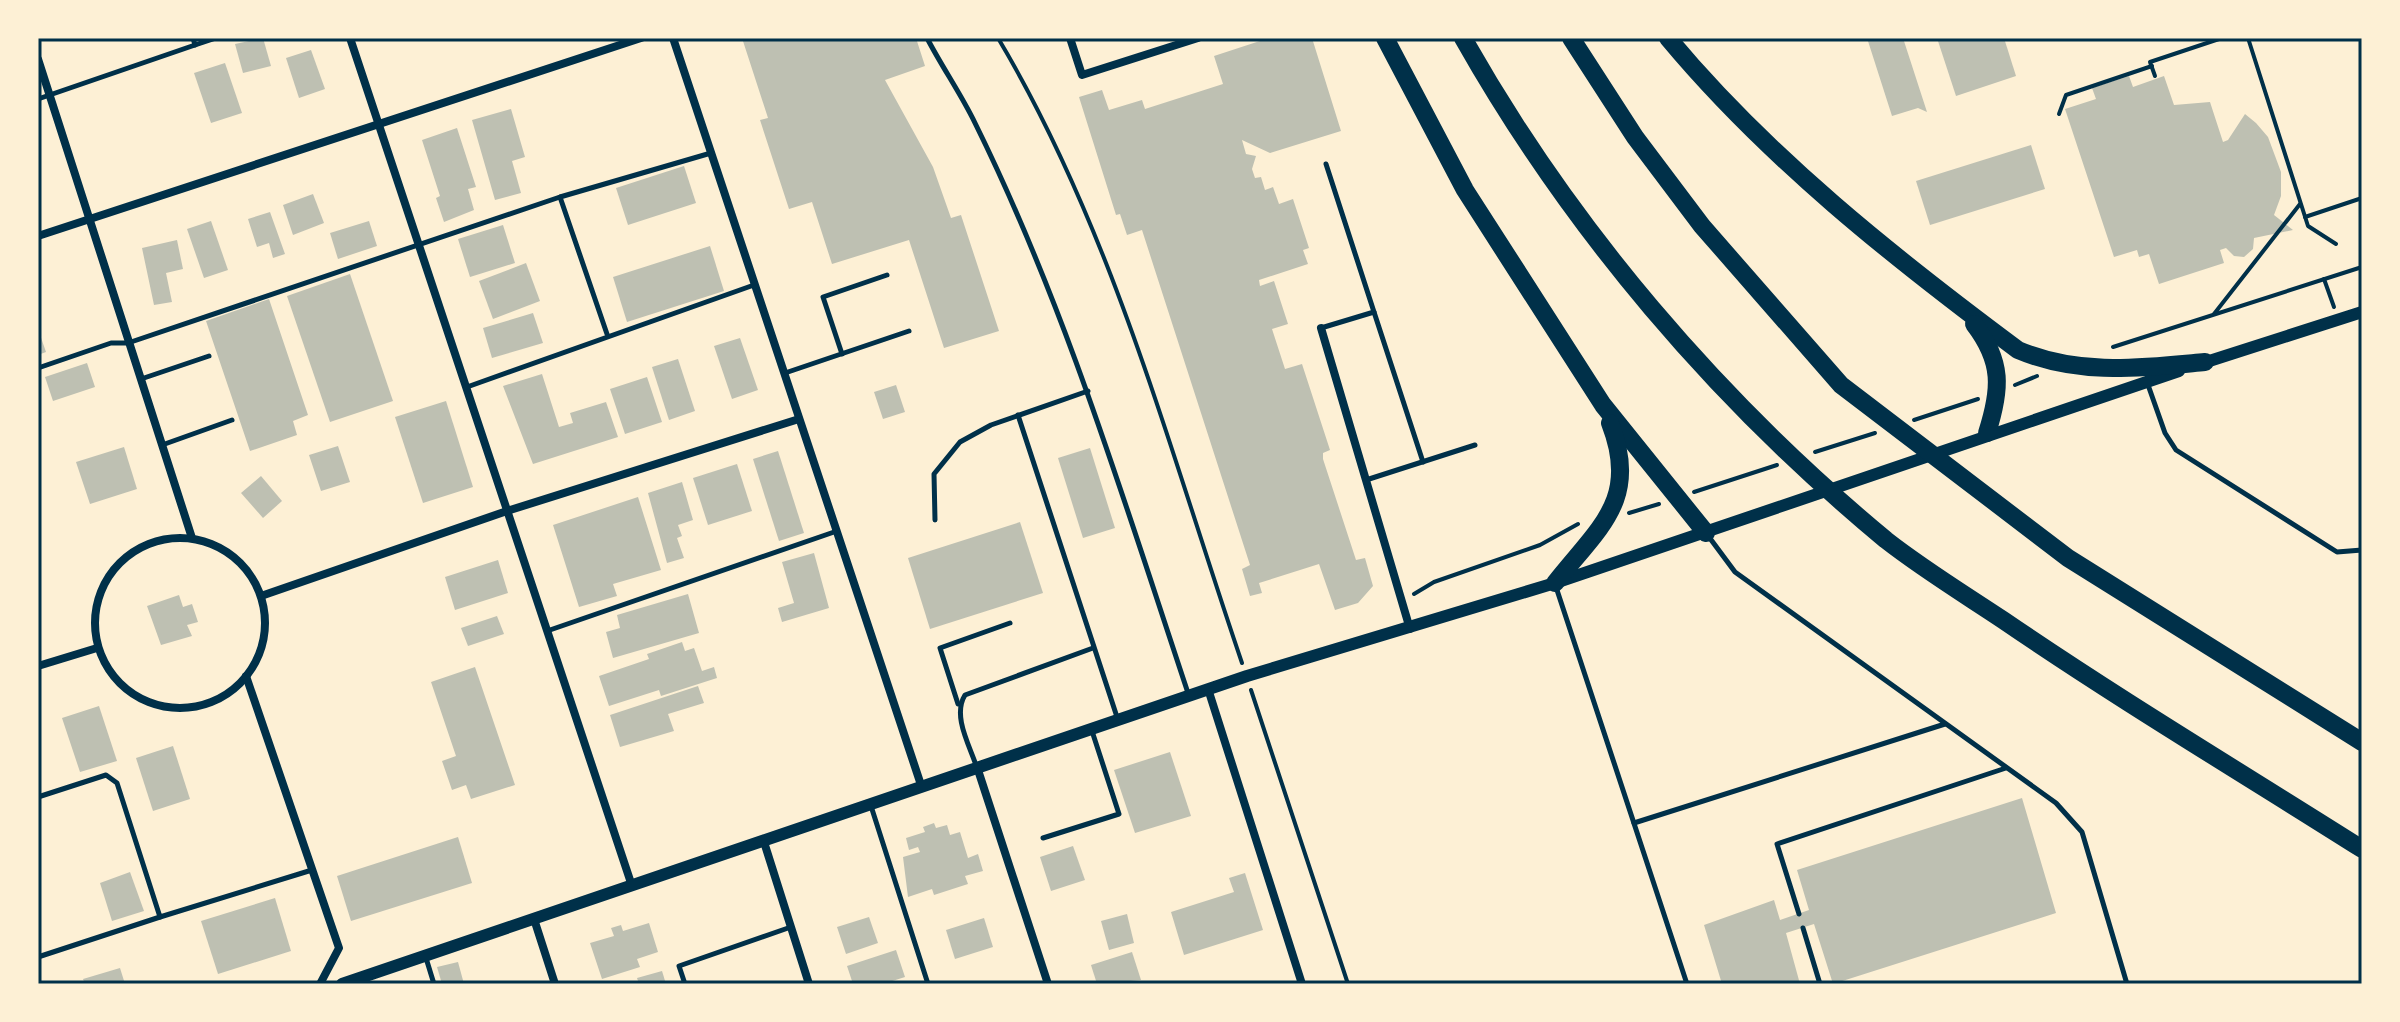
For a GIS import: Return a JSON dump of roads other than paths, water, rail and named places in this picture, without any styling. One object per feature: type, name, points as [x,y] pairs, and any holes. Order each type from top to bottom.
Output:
[{"type":"highway","points":[[1385,38],[1465,190],[1603,405],[1706,533]]},
{"type":"highway","points":[[1463,38],[1556,184],[1634,291],[1753,418],[1887,540],[2077,671],[2362,849]]},
{"type":"highway","points":[[1571,38],[1635,137],[1702,226],[1841,385],[1993,504],[2080,566],[2362,742]]},
{"type":"highway","points":[[1668,38],[1711,89],[1789,163],[1882,245],[2018,350],[2043,361],[2083,369],[2205,362]]},
{"type":"highway","points":[[1963,309],[1983,335],[1997,368],[1998,398],[1987,433]]},
{"type":"highway","points":[[1555,583],[1610,516],[1621,482],[1617,442],[1603,405]]},
{"type":"street","points":[[350,38],[632,886]]},
{"type":"street","points":[[38,236],[641,38]]},
{"type":"street","points":[[673,38],[922,788]]},
{"type":"street","points":[[1070,38],[1082,75],[1198,38]]},
{"type":"street","points":[[38,59],[192,538]]},
{"type":"street","points":[[342,984],[1209,692],[1247,676],[1555,583],[1987,433],[2362,312]]},
{"type":"street","points":[[1321,328],[1410,629]]},
{"type":"street","points":[[261,596],[507,511],[799,419]]},
{"type":"street","points":[[192,538],[214,545],[234,557],[250,575],[261,596],[265,619],[263,644],[246,676],[215,702],[187,709],[158,707],[131,695],[110,674],[97,648],[94,619],[100,591],[115,567],[136,549],[163,539],[192,538]]},
{"type":"street","points":[[38,666],[97,648]]},
{"type":"street","points":[[246,676],[339,948],[320,984]]},
{"type":"street","points":[[1209,692],[1302,984]]},
{"type":"street","points":[[978,770],[1048,984]]},
{"type":"street","points":[[764,842],[809,984]]},
{"type":"street","points":[[534,919],[555,984]]},
{"type":"lane","points":[[38,99],[194,41],[216,38]]},
{"type":"lane","points":[[927,38],[975,122],[1088,391],[1190,698]]},
{"type":"lane","points":[[38,368],[111,343],[128,343],[560,197],[711,153]]},
{"type":"lane","points":[[1326,164],[1423,462]]},
{"type":"lane","points":[[560,197],[607,334]]},
{"type":"lane","points":[[842,354],[823,297],[887,275]]},
{"type":"lane","points":[[466,387],[607,334],[624,332],[754,285]]},
{"type":"lane","points":[[1321,328],[1374,312]]},
{"type":"lane","points":[[784,373],[909,331]]},
{"type":"lane","points":[[141,379],[209,356]]},
{"type":"lane","points":[[2147,381],[2165,433],[2176,450],[2337,552],[2362,550]]},
{"type":"lane","points":[[935,520],[934,474],[960,442],[1018,415],[1088,391]]},
{"type":"lane","points":[[1018,415],[1119,722]]},
{"type":"lane","points":[[162,445],[232,420]]},
{"type":"lane","points":[[1366,480],[1475,445]]},
{"type":"lane","points":[[547,631],[837,531]]},
{"type":"lane","points":[[1706,533],[1735,572],[2056,803],[2082,832],[2127,984]]},
{"type":"lane","points":[[1555,583],[1687,984]]},
{"type":"lane","points":[[978,770],[940,648],[1010,623]]},
{"type":"lane","points":[[958,705],[965,695],[1093,648]]},
{"type":"lane","points":[[1634,823],[1946,724]]},
{"type":"lane","points":[[1043,838],[1119,814],[1092,731]]},
{"type":"lane","points":[[1799,914],[1777,844],[2007,768]]},
{"type":"lane","points":[[38,797],[106,775],[117,783],[160,917]]},
{"type":"lane","points":[[871,806],[928,984]]},
{"type":"lane","points":[[38,957],[312,870]]},
{"type":"lane","points":[[685,984],[679,966],[791,927]]},
{"type":"lane","points":[[1803,928],[1820,984]]},
{"type":"lane","points":[[425,956],[434,984]]}]
